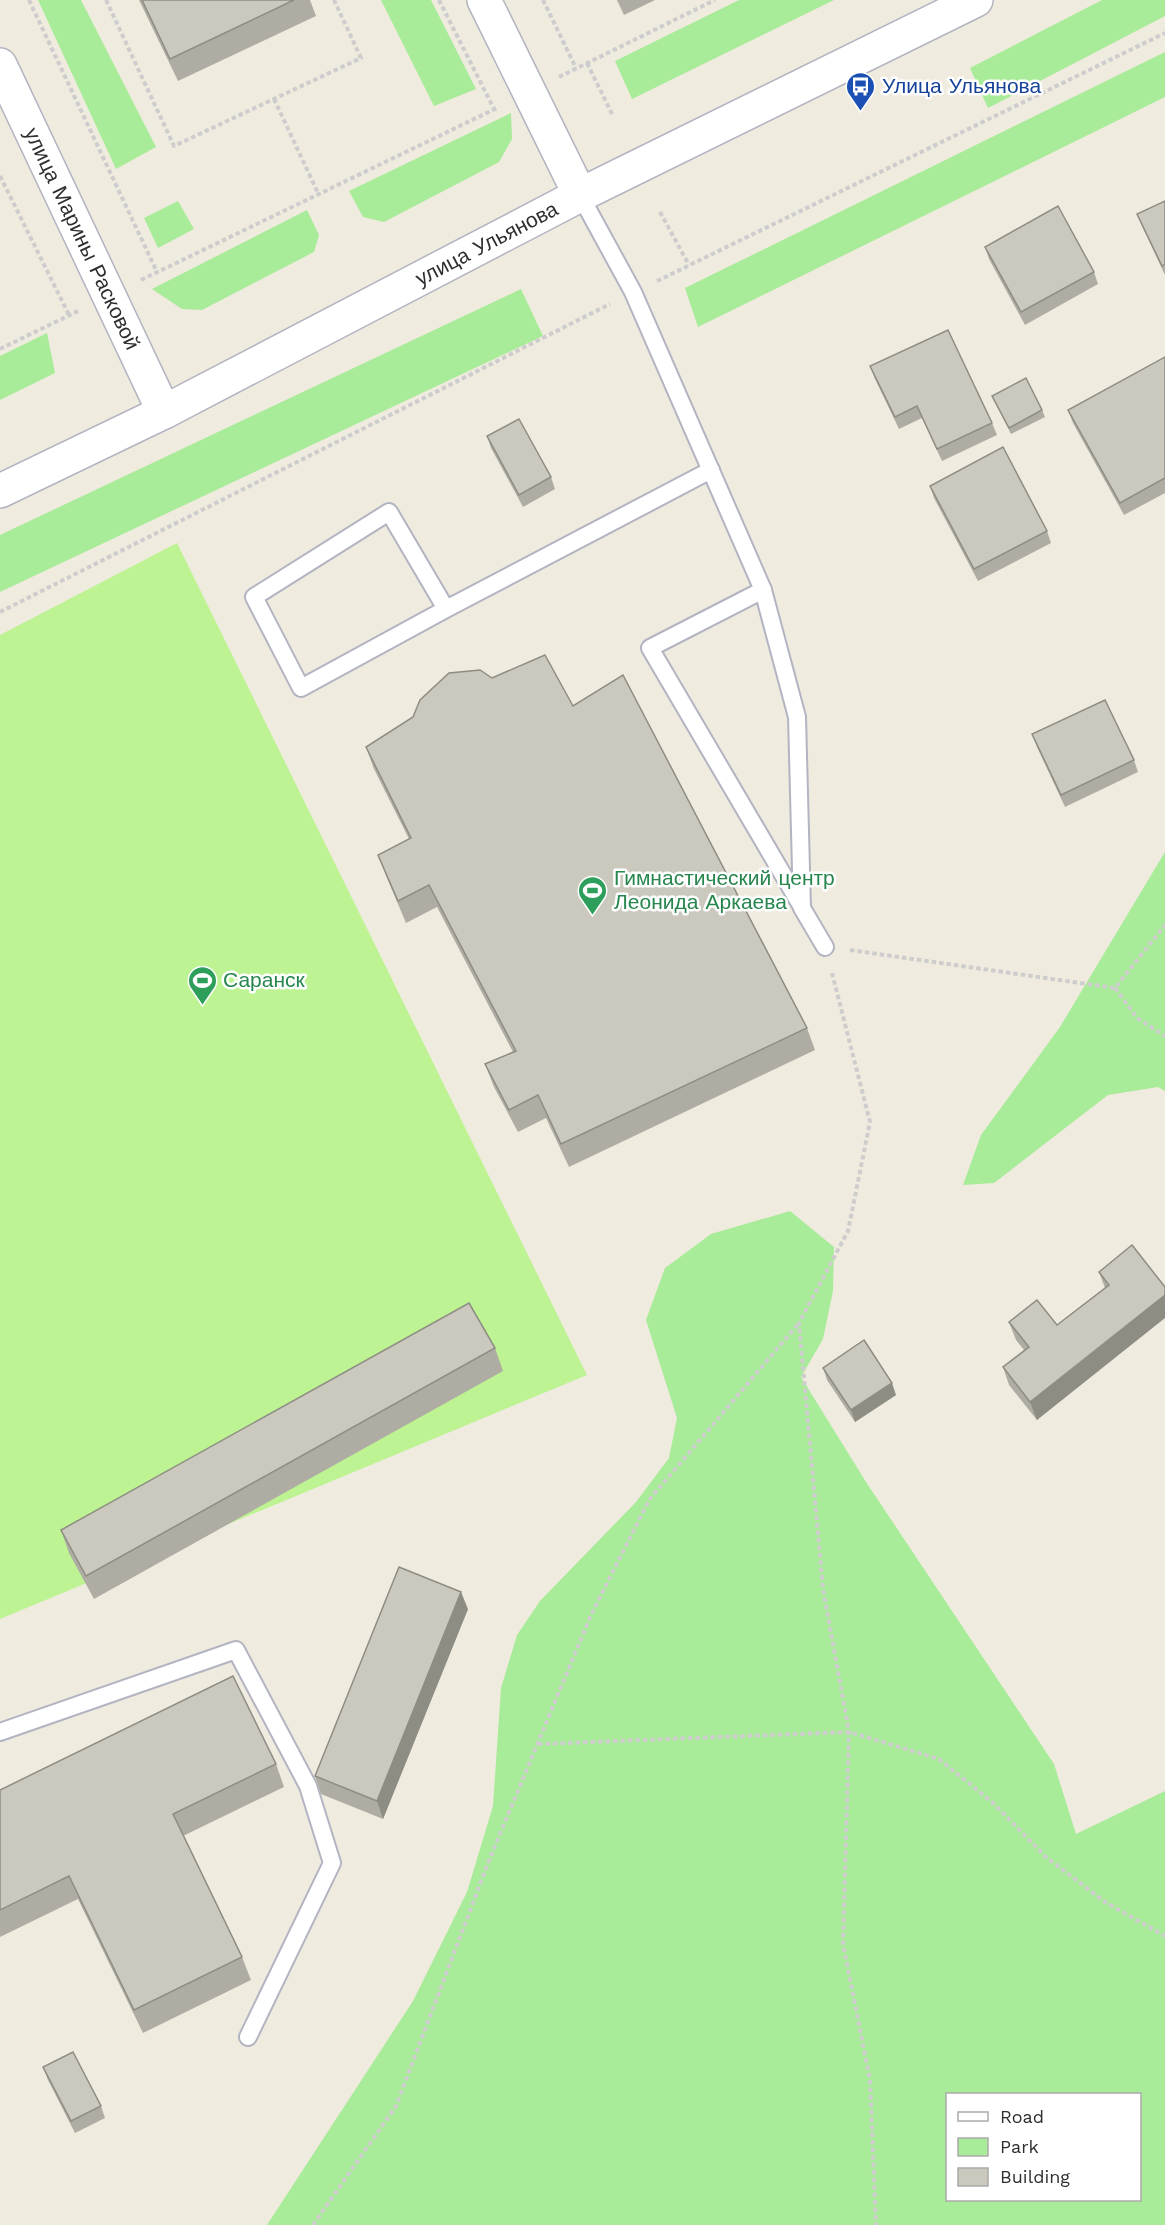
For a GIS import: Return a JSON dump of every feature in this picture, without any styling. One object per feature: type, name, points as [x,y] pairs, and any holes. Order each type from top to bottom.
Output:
[{"type":"main road","points":[[484,0],[580,195]]},
{"type":"main road","name":"улица Ульянова","points":[[0,491],[164,412],[580,195],[976,0]]},
{"type":"main road","name":"улица Марины Расковой","points":[[0,65],[164,412]]},
{"type":"lane","points":[[580,195],[633,292],[763,590],[797,717],[802,908]]},
{"type":"lane","points":[[446,609],[389,512],[254,597],[302,688],[446,609],[711,470]]},
{"type":"lane","points":[[763,590],[650,648],[825,947]]},
{"type":"lane","points":[[0,1732],[236,1650],[308,1786],[332,1863],[248,2037]]},
{"type":"path","points":[[29,0],[157,272]]},
{"type":"path","points":[[106,0],[174,146],[361,58],[334,0]]},
{"type":"path","points":[[439,0],[494,109]]},
{"type":"path","points":[[543,0],[576,68]]},
{"type":"path","points":[[0,349],[715,0]]},
{"type":"path","points":[[0,612],[633,292],[1165,33]]},
{"type":"path","points":[[587,63],[613,116]]},
{"type":"path","points":[[274,99],[318,193]]},
{"type":"path","points":[[0,176],[69,315]]},
{"type":"path","points":[[660,212],[689,265]]},
{"type":"path","points":[[1115,988],[1165,925]]},
{"type":"path","points":[[313,2225],[396,2106],[490,1858],[591,1615],[650,1500],[800,1323],[848,1231],[870,1122],[825,947],[1115,988],[1137,1018],[1165,1036]]},
{"type":"path","points":[[800,1323],[822,1589],[849,1732],[843,1944],[870,2080],[876,2225]]},
{"type":"path","points":[[538,1744],[849,1732],[939,1759],[993,1803],[1046,1857],[1105,1902],[1165,1936]]},
{"type":"green space","points":[[38,0],[81,0],[156,147],[116,169]]},
{"type":"green space","points":[[381,0],[431,0],[476,89],[434,106]]},
{"type":"green space","points":[[739,0],[834,0],[632,99],[615,61]]},
{"type":"green space","points":[[1102,0],[1165,0],[1165,16],[988,108],[970,68]]},
{"type":"green space","points":[[1165,52],[1165,97],[698,327],[685,288]]},
{"type":"green space","points":[[511,113],[512,139],[499,162],[384,222],[363,217],[349,191]]},
{"type":"green space","points":[[178,201],[194,229],[158,248],[144,218]]},
{"type":"green space","points":[[307,210],[319,235],[314,252],[202,310],[182,309],[152,289]]},
{"type":"green space","points":[[521,289],[543,336],[0,592],[0,535]]},
{"type":"green space","points":[[47,333],[55,373],[0,400],[0,356]]},
{"type":"green space","name":"Саранск","points":[[177,543],[587,1375],[0,1619],[0,635]]},
{"type":"green space","points":[[1165,852],[1165,1091],[1158,1087],[1108,1095],[994,1183],[963,1185],[981,1135],[1060,1027]]},
{"type":"green space","points":[[790,1211],[834,1247],[833,1291],[823,1339],[801,1377],[866,1482],[1054,1764],[1076,1834],[1165,1791],[1165,2225],[267,2225],[413,2001],[467,1892],[493,1806],[501,1688],[517,1635],[540,1601],[636,1502],[669,1458],[677,1418],[646,1320],[665,1268],[711,1234]]},
{"type":"building","points":[[142,0],[294,0],[170,59]]},
{"type":"building","points":[[1165,201],[1165,264],[1162,266],[1137,214]]},
{"type":"building","points":[[1058,206],[1094,272],[1021,312],[985,247]]},
{"type":"building","points":[[948,330],[992,423],[937,449],[917,406],[895,417],[870,366]]},
{"type":"building","points":[[1165,357],[1165,478],[1120,503],[1068,410]]},
{"type":"building","points":[[1026,378],[1042,410],[1009,428],[992,396]]},
{"type":"building","points":[[519,419],[551,477],[519,495],[487,436]]},
{"type":"building","points":[[1003,447],[1047,531],[974,569],[930,486]]},
{"type":"building","name":"Гимнастический центр Леонида Аркаева","points":[[545,655],[573,706],[623,675],[807,1028],[561,1144],[538,1095],[509,1110],[485,1064],[516,1051],[429,885],[398,901],[378,855],[411,838],[366,747],[413,717],[420,700],[449,673],[480,670],[492,678]]},
{"type":"building","points":[[1105,700],[1134,760],[1061,795],[1032,734]]},
{"type":"building","points":[[1132,1245],[1165,1287],[1165,1295],[1030,1402],[1003,1367],[1029,1347],[1009,1322],[1037,1300],[1057,1325],[1109,1285],[1099,1272]]},
{"type":"building","points":[[469,1303],[495,1348],[86,1576],[61,1530]]},
{"type":"building","points":[[864,1340],[892,1383],[851,1410],[823,1368]]},
{"type":"building","points":[[399,1567],[461,1592],[377,1801],[315,1776]]},
{"type":"building","points":[[233,1676],[276,1764],[173,1814],[242,1957],[134,2010],[69,1876],[0,1910],[0,1790]]},
{"type":"building","points":[[73,2052],[101,2106],[71,2121],[43,2067]]},
{"type":"place","name":"Улица Ульянова","points":[[861,112]]},
{"type":"place","name":"Гимнастический центр Леонида Аркаева","points":[[593,916]]},
{"type":"place","name":"Саранск","points":[[202,1006]]}]
